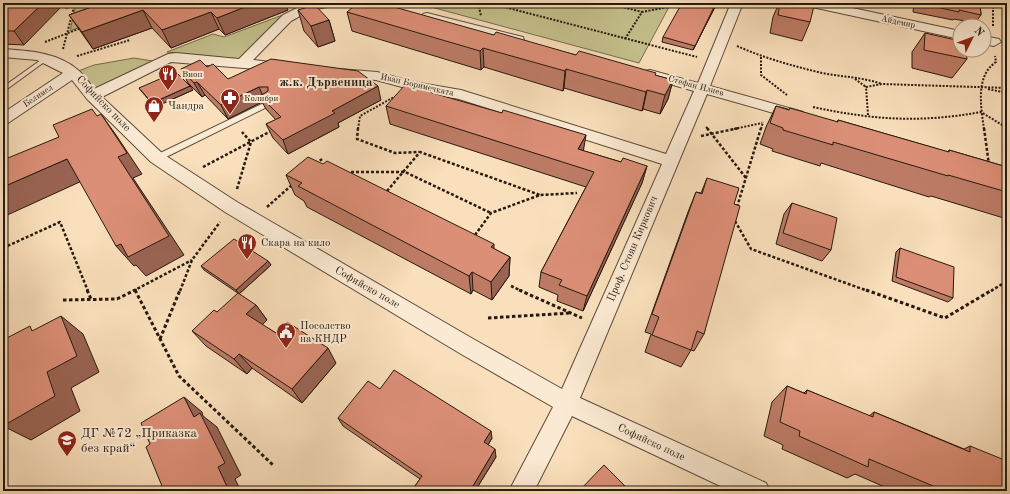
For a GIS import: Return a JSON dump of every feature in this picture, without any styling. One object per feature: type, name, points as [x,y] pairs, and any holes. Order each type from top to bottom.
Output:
[{"type":"street","points":[[243,63],[287,18],[306,7],[328,3]]},
{"type":"street","name":"Проф. Стоян Киркович","points":[[521,491],[567,403],[723,40],[737,3]]},
{"type":"street","name":"Айдемир","points":[[812,3],[952,33]]},
{"type":"street","points":[[416,14],[530,43]]},
{"type":"street","name":"Софийско поле","points":[[3,53],[39,56],[73,73],[92,96],[157,158],[231,207],[254,219],[339,271],[567,403],[758,491]]},
{"type":"street","points":[[92,96],[168,58],[176,57],[297,69]]},
{"type":"street","name":"Стефан Илиев","points":[[635,70],[769,106],[808,112]]},
{"type":"street","name":"Иван Боримечката","points":[[328,72],[377,76],[413,86],[461,95],[670,161]]},
{"type":"street","name":"Белимел","points":[[3,120],[73,73]]},
{"type":"lane","points":[[3,90],[51,61]]},
{"type":"lane","points":[[157,158],[269,104]]},
{"type":"path","points":[[51,61],[68,33],[75,3]]},
{"type":"path","points":[[489,3],[713,62]]},
{"type":"path","points":[[607,3],[642,12],[668,6],[670,3]]},
{"type":"path","points":[[625,39],[642,12]]},
{"type":"path","points":[[68,33],[82,28]]},
{"type":"path","points":[[75,57],[130,40]]},
{"type":"path","points":[[723,40],[761,57],[823,73],[874,80],[882,84]]},
{"type":"path","points":[[761,57],[761,75],[779,90],[792,98]]},
{"type":"path","points":[[990,169],[981,112],[982,88],[986,70],[996,62]]},
{"type":"path","points":[[854,78],[866,87],[882,84],[1007,88]]},
{"type":"path","points":[[413,86],[360,116],[357,139],[395,153],[420,152],[540,195]]},
{"type":"path","points":[[866,87],[868,115]]},
{"type":"path","points":[[982,88],[1007,93]]},
{"type":"path","points":[[735,211],[769,106]]},
{"type":"path","points":[[692,110],[746,178]]},
{"type":"path","points":[[808,112],[836,112],[907,119],[943,118],[981,112],[1007,128]]},
{"type":"path","points":[[680,139],[763,123]]},
{"type":"path","points":[[185,177],[274,130]]},
{"type":"path","points":[[160,339],[192,260],[231,207],[251,142]]},
{"type":"path","points":[[387,191],[405,172],[420,152]]},
{"type":"path","points":[[311,169],[322,159]]},
{"type":"path","points":[[351,172],[405,172],[491,213]]},
{"type":"path","points":[[254,219],[294,184]]},
{"type":"path","points":[[476,235],[491,213],[540,195],[577,193]]},
{"type":"path","points":[[733,218],[751,249],[945,318],[1007,281]]},
{"type":"path","points":[[3,248],[60,222],[91,299]]},
{"type":"path","points":[[63,300],[117,299],[192,260]]},
{"type":"path","points":[[512,286],[600,326]]},
{"type":"path","points":[[135,290],[178,376],[273,465]]},
{"type":"path","points":[[488,318],[571,313]]},
{"type":"shaded area","points":[[63,3],[106,3],[112,15],[70,31],[76,4],[66,9]]},
{"type":"shaded area","points":[[416,3],[651,3],[669,7],[639,63]]},
{"type":"shaded area","points":[[288,13],[240,59],[167,52],[213,34],[224,37]]},
{"type":"shaded area","points":[[134,58],[159,62],[94,95],[73,73],[94,65]]},
{"type":"building","points":[[3,3],[43,3],[14,31],[3,31]]},
{"type":"building","points":[[103,3],[255,3],[217,18],[211,12],[162,30],[143,10],[82,32],[69,15]]},
{"type":"building","points":[[358,3],[380,3],[494,35],[496,32],[576,55],[579,51],[656,73],[655,75],[673,80],[665,95],[647,90],[646,92],[566,69],[565,71],[483,48],[480,51],[347,12]]},
{"type":"building","points":[[682,3],[716,3],[695,46],[663,37]]},
{"type":"building","points":[[780,3],[800,3],[814,6],[810,22],[778,15]]},
{"type":"building","points":[[918,3],[980,3],[981,15],[959,10],[959,12]]},
{"type":"building","points":[[315,5],[329,20],[311,26],[298,10]]},
{"type":"building","points":[[925,33],[952,39],[952,56],[924,50]]},
{"type":"building","points":[[271,59],[358,71],[378,86],[332,111],[335,113],[283,140],[266,124],[281,117],[260,96],[268,91],[268,87],[259,87],[221,105],[197,82],[194,83],[181,69],[200,60],[207,67],[213,64],[228,79]]},
{"type":"building","points":[[176,72],[190,86],[152,103],[139,88]]},
{"type":"building","points":[[405,85],[502,113],[503,110],[586,135],[578,149],[621,162],[623,158],[647,166],[587,296],[559,285],[562,280],[541,272],[594,172],[386,106]]},
{"type":"building","points":[[776,106],[789,110],[790,108],[838,122],[838,120],[1007,167],[1007,192],[833,142],[833,145],[783,130],[783,128],[770,123]]},
{"type":"building","points":[[92,109],[97,116],[101,114],[127,153],[118,157],[169,236],[128,257],[121,244],[116,246],[67,159],[3,187],[3,160],[59,137],[53,125]]},
{"type":"building","points":[[308,157],[323,164],[327,161],[494,244],[491,247],[510,257],[491,282],[472,272],[469,276],[298,186],[302,183],[286,175]]},
{"type":"building","points":[[707,178],[739,188],[734,204],[740,206],[704,334],[697,331],[691,350],[652,335],[659,317],[652,314],[696,192],[702,194]]},
{"type":"building","points":[[792,203],[837,218],[831,250],[783,233]]},
{"type":"building","points":[[234,239],[268,261],[236,290],[201,266]]},
{"type":"building","points":[[900,248],[954,267],[953,298],[896,277]]},
{"type":"building","points":[[238,293],[256,305],[246,314],[276,333],[287,322],[328,348],[292,389],[239,354],[234,359],[192,331],[214,310],[217,312]]},
{"type":"building","points":[[61,316],[77,356],[47,372],[55,396],[3,426],[3,340],[30,326],[32,331]]},
{"type":"building","points":[[394,370],[491,431],[484,442],[495,449],[470,491],[422,491],[415,486],[422,476],[338,418],[368,381],[380,389]]},
{"type":"building","points":[[787,386],[806,394],[807,390],[873,417],[874,412],[970,452],[970,446],[1007,461],[1007,491],[945,491],[869,459],[868,467],[799,436],[800,431],[780,422]]},
{"type":"building","points":[[184,397],[194,417],[200,413],[225,463],[218,467],[229,491],[164,491],[146,447],[150,444],[141,423]]},
{"type":"building","points":[[604,465],[630,491],[579,491]]},
{"type":"place","name":"Вион","points":[[168,91]]},
{"type":"place","name":"Колибри","points":[[230,115]]},
{"type":"place","name":"Чандра","points":[[154,123]]},
{"type":"place","name":"Скара на кило","points":[[247,260]]},
{"type":"place","name":"Посолство на КНДР","points":[[286,349]]},
{"type":"place","name":"ДГ №72 „Приказка без край“","points":[[67,457]]},
{"type":"district","name":"ж.к. Дървеница","points":[[326,82]]}]
